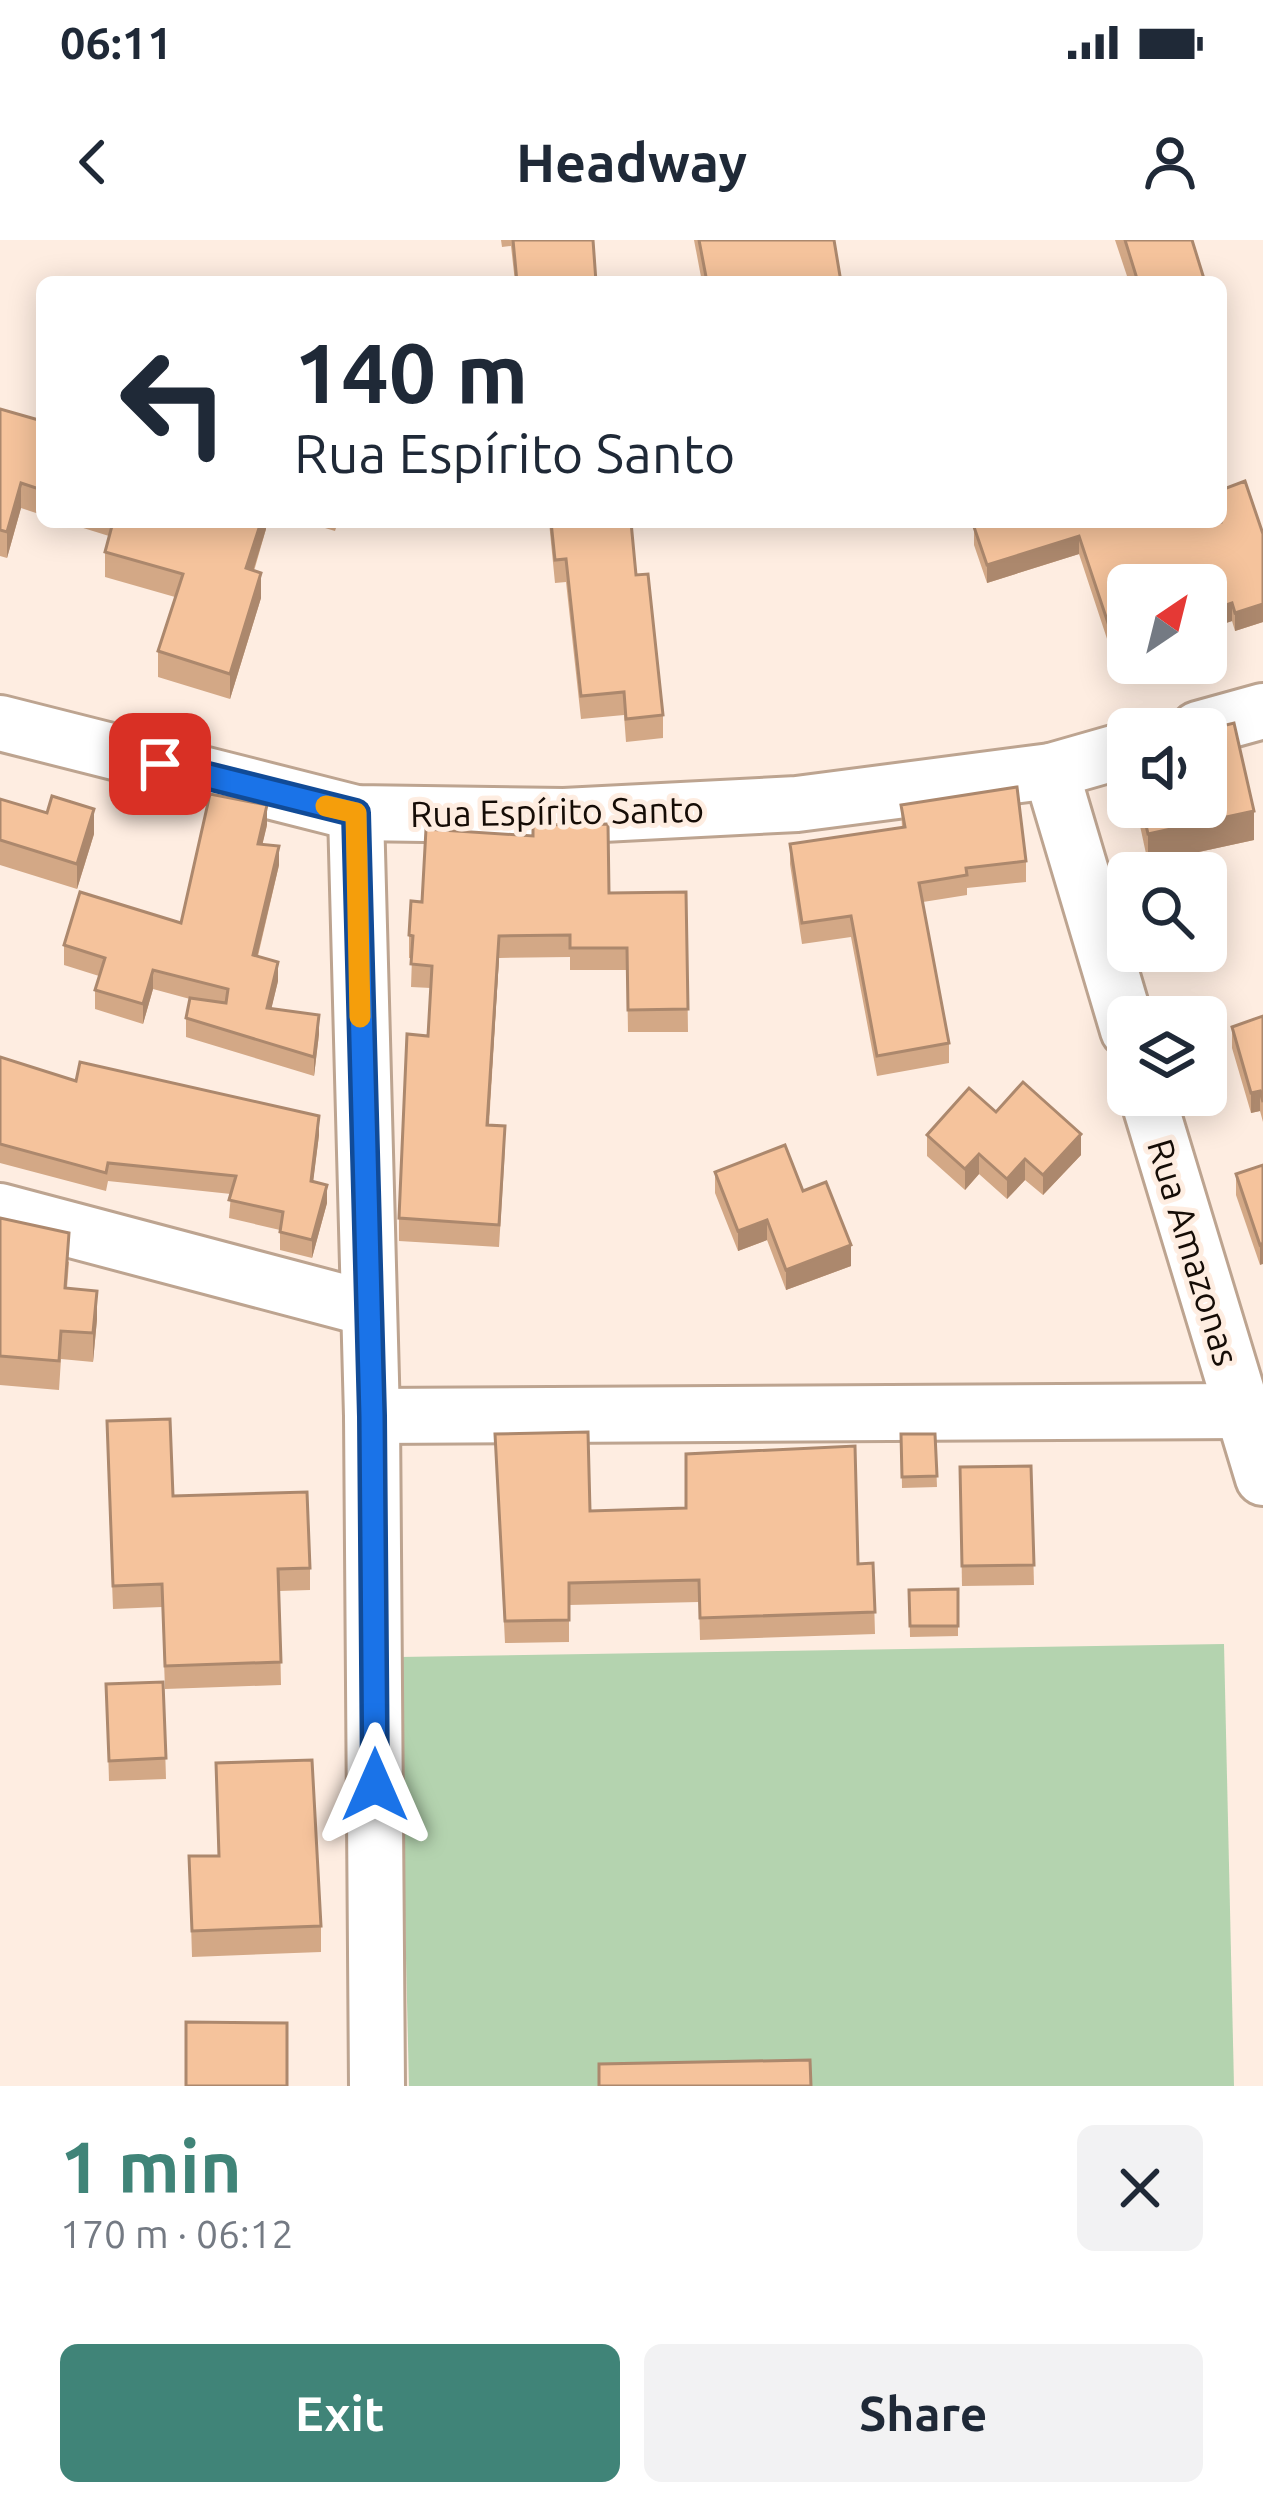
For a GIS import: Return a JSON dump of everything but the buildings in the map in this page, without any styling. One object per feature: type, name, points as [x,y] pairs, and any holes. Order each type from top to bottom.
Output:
[{"type":"street","points":[[1227,721],[1263,711]]},
{"type":"street","name":"Rua Espírito Santo","points":[[0,723],[356,813],[564,816],[797,804],[1051,771],[1107,755]]},
{"type":"street","points":[[1051,771],[1118,996]]},
{"type":"street","points":[[356,813],[372,1416],[377,2086]]},
{"type":"street","name":"Rua Amazonas","points":[[1153,1116],[1263,1478]]},
{"type":"street","points":[[0,1211],[366,1308]]},
{"type":"street","points":[[372,1416],[1241,1411]]},
{"type":"green space","points":[[1224,1644],[1234,2086],[409,2086],[399,1657]]},
{"type":"slow traffic","points":[[326,806],[356,813],[360,1017]]},
{"type":"route","points":[[160,764],[356,813],[367,1374],[372,1416],[375,1785]]}]
